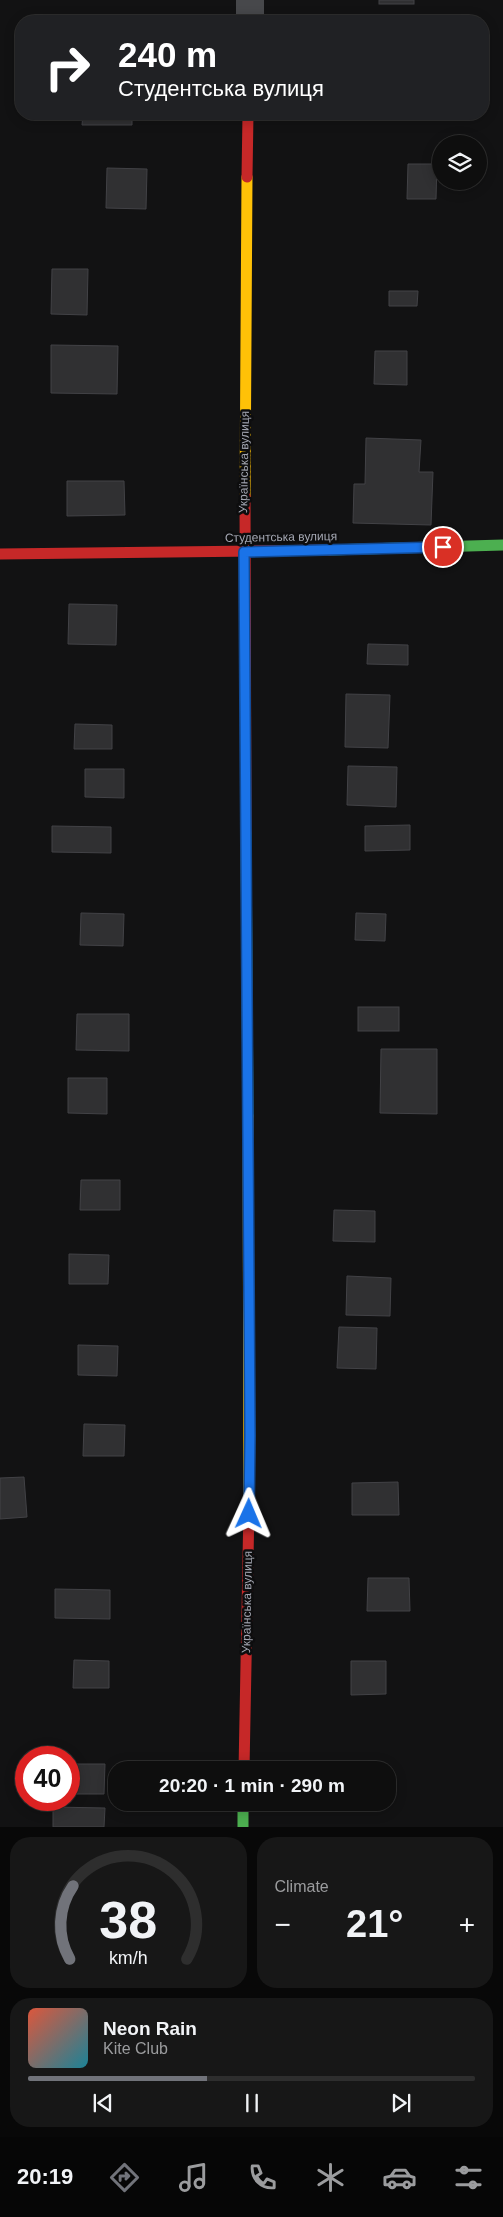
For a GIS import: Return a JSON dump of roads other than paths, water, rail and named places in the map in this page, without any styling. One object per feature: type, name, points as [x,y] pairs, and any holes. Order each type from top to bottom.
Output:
[{"type":"street","points":[[250,0],[250,15]]},
{"type":"street","name":"Українська вулиця","points":[[244,1761],[250,1435],[244,552],[248,120]]},
{"type":"street","name":"Студентська вулиця","points":[[0,554],[244,552],[503,545]]},
{"type":"street","points":[[243,1811],[243,1827]]}]
